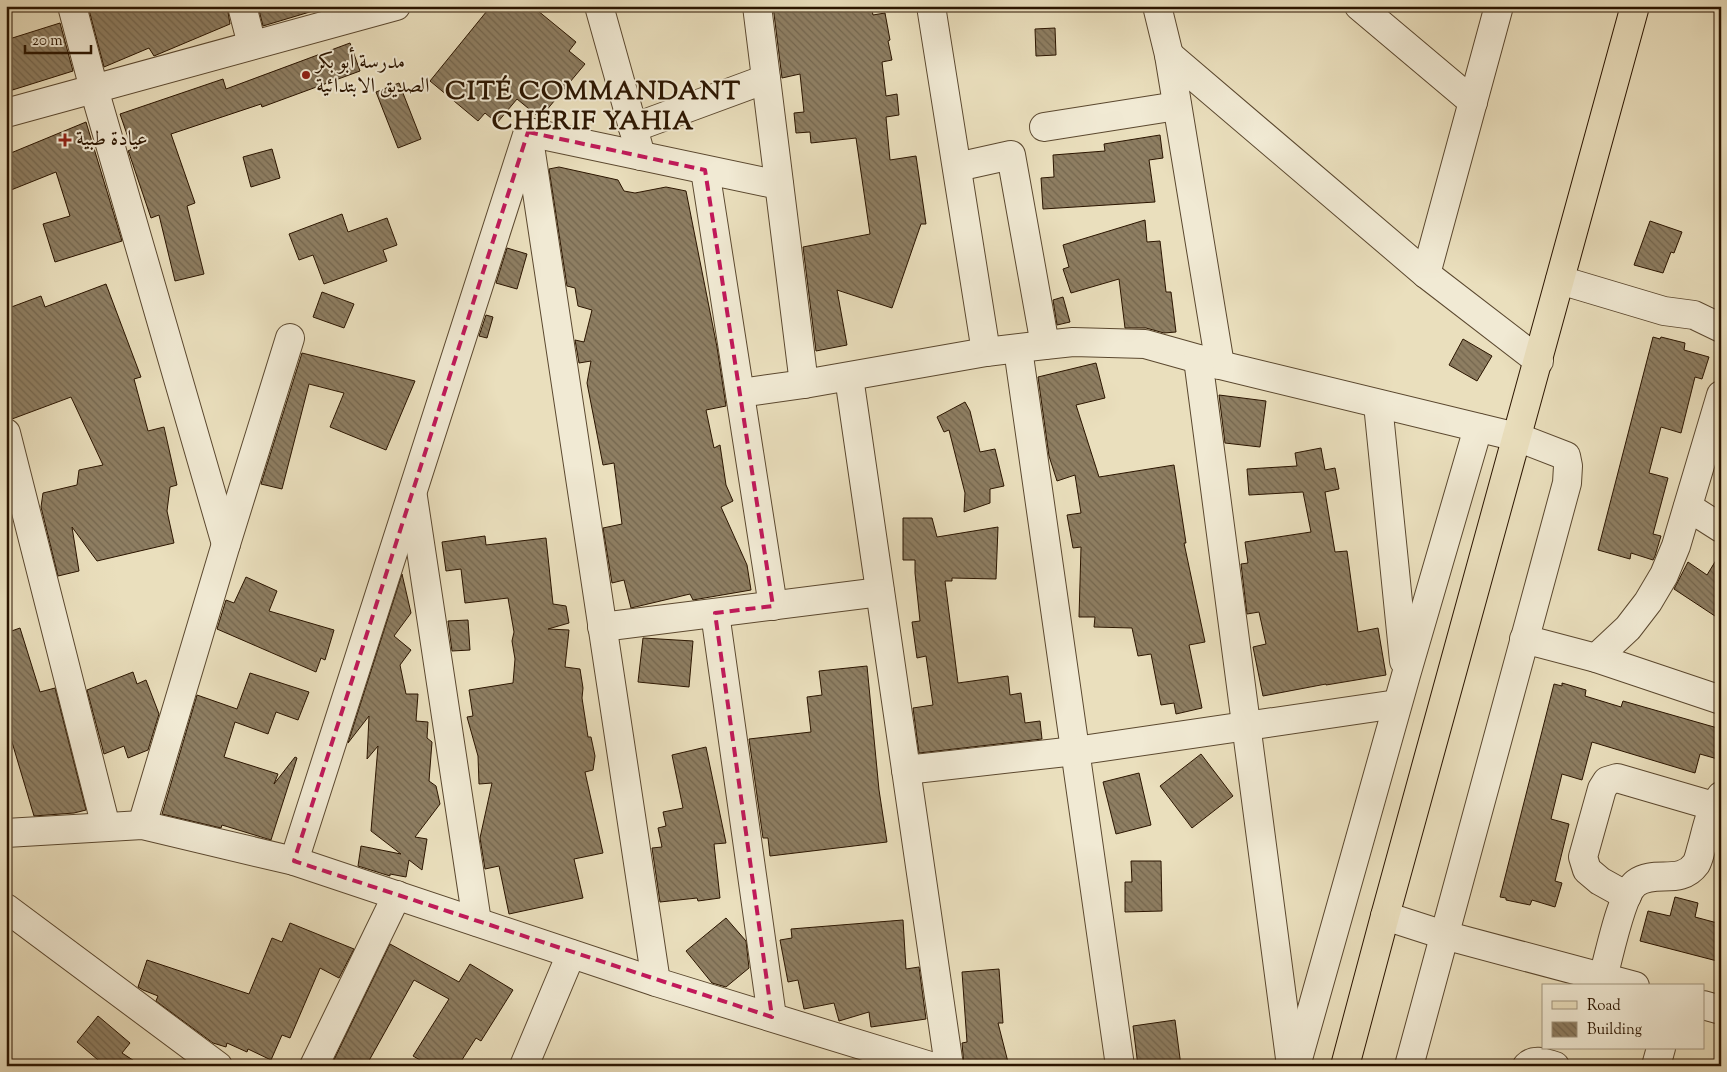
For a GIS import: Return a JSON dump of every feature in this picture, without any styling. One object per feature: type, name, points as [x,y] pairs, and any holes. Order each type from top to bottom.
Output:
[{"type":"main road","points":[[1345,1066],[1560,280],[1639,7]]},
{"type":"street","points":[[72,6],[94,89],[226,544]]},
{"type":"street","points":[[242,6],[252,46]]},
{"type":"street","points":[[6,113],[396,6]]},
{"type":"street","points":[[599,6],[641,156]]},
{"type":"street","points":[[757,6],[804,384]]},
{"type":"street","points":[[931,6],[986,352]]},
{"type":"street","points":[[1157,6],[1169,55],[1177,106],[1209,362],[1246,725],[1291,1066]]},
{"type":"street","points":[[1360,6],[1474,102]]},
{"type":"street","points":[[1426,274],[1499,6]]},
{"type":"street","points":[[1169,55],[1426,274],[1539,361]]},
{"type":"street","points":[[633,128],[766,78]]},
{"type":"street","points":[[1044,127],[1177,106]]},
{"type":"street","points":[[528,132],[779,185]]},
{"type":"street","points":[[294,861],[528,132]]},
{"type":"street","points":[[528,132],[656,982]]},
{"type":"street","points":[[957,167],[1011,156],[1046,345]]},
{"type":"street","points":[[705,170],[773,606]]},
{"type":"street","points":[[1560,280],[1664,311],[1694,315],[1721,328]]},
{"type":"street","points":[[142,825],[290,338]]},
{"type":"street","points":[[740,393],[1018,348],[1073,342],[1145,344],[1209,362],[1517,437],[1566,456],[1568,466],[1567,483],[1409,1066]]},
{"type":"street","points":[[1018,348],[1120,1066]]},
{"type":"street","points":[[848,377],[949,1066]]},
{"type":"street","points":[[1596,658],[1628,628],[1648,602],[1667,568],[1676,546],[1721,395]]},
{"type":"street","points":[[1378,404],[1406,675]]},
{"type":"street","points":[[1296,1066],[1478,428]]},
{"type":"street","points":[[6,433],[106,828]]},
{"type":"street","points":[[412,491],[477,922]]},
{"type":"street","points":[[1688,507],[1721,528]]},
{"type":"street","points":[[602,627],[880,592]]},
{"type":"street","points":[[715,613],[772,1018]]},
{"type":"street","points":[[1524,639],[1596,658],[1721,700]]},
{"type":"street","points":[[906,770],[1075,751],[1398,704]]},
{"type":"street","points":[[1604,977],[1623,905],[1634,884],[1644,879],[1681,876],[1689,871],[1697,862],[1717,801],[1617,778],[1607,781],[1602,789],[1583,857],[1587,870],[1600,881],[1627,896]]},
{"type":"street","points":[[6,833],[142,825],[294,861],[656,982],[930,1066]]},
{"type":"street","points":[[314,1066],[397,895]]},
{"type":"street","points":[[6,908],[218,1066]]},
{"type":"street","points":[[1385,916],[1444,935],[1628,984]]},
{"type":"street","points":[[524,1066],[571,954]]},
{"type":"street","points":[[1704,1005],[1721,1010]]},
{"type":"street","points":[[504,1066],[506,1061],[536,1036]]},
{"type":"street","points":[[1656,1066],[1660,1050]]},
{"type":"street","points":[[1527,1066],[1531,1062],[1539,1061],[1555,1066]]},
{"type":"highlighted area","points":[[528,132],[705,170],[773,606],[715,613],[772,1017],[294,861]]},
{"type":"building","points":[[88,6],[227,6],[230,24],[154,56],[149,48],[104,67]]},
{"type":"building","points":[[258,6],[323,6],[323,8],[263,26]]},
{"type":"building","points":[[491,6],[532,6],[576,42],[569,51],[585,64],[540,118],[517,99],[497,123],[485,113],[478,121],[430,81]]},
{"type":"building","points":[[773,6],[871,6],[873,15],[885,13],[892,60],[882,62],[886,96],[897,94],[899,115],[886,117],[890,160],[916,156],[926,224],[921,224],[892,308],[837,290],[847,345],[816,351],[803,247],[870,234],[856,138],[811,143],[810,132],[796,133],[794,113],[804,112],[800,74],[782,78]]},
{"type":"building","points":[[60,23],[73,71],[6,92],[6,40]]},
{"type":"building","points":[[1055,28],[1056,55],[1036,56],[1035,29]]},
{"type":"building","points":[[350,43],[360,71],[262,107],[261,104],[171,134],[195,203],[187,206],[204,274],[175,281],[159,215],[151,218],[128,151],[132,149],[120,114],[223,79],[226,89]]},
{"type":"building","points":[[399,83],[421,139],[398,148],[376,92]]},
{"type":"building","points":[[86,122],[122,241],[55,262],[43,224],[70,216],[56,172],[6,192],[6,155]]},
{"type":"building","points":[[1160,135],[1163,158],[1149,160],[1155,202],[1043,209],[1041,178],[1054,177],[1053,155],[1105,151],[1104,144]]},
{"type":"building","points":[[272,149],[280,178],[251,187],[243,157]]},
{"type":"building","points":[[559,167],[618,180],[624,191],[635,193],[666,187],[686,191],[717,347],[726,406],[706,410],[714,448],[720,445],[726,485],[733,501],[721,507],[747,565],[751,590],[693,600],[690,594],[631,608],[624,580],[612,583],[603,528],[622,524],[614,463],[603,465],[587,383],[591,361],[579,363],[575,340],[584,342],[592,310],[578,306],[575,288],[567,286],[549,169]]},
{"type":"building","points":[[342,214],[348,232],[387,218],[397,245],[383,250],[387,261],[324,284],[313,255],[299,260],[289,234]]},
{"type":"building","points":[[1145,220],[1147,242],[1160,241],[1166,292],[1171,292],[1176,332],[1164,333],[1146,328],[1125,328],[1119,279],[1071,293],[1063,269],[1069,267],[1063,245]]},
{"type":"building","points":[[1650,221],[1682,232],[1674,253],[1671,252],[1663,273],[1634,265]]},
{"type":"building","points":[[507,248],[527,254],[517,289],[496,283]]},
{"type":"building","points":[[106,284],[141,377],[134,379],[148,431],[164,427],[177,485],[170,487],[167,511],[174,543],[97,561],[72,527],[79,571],[58,576],[41,507],[43,493],[77,485],[79,470],[103,465],[71,397],[12,419],[6,418],[6,400],[11,398],[6,384],[6,309],[41,296],[45,307]]},
{"type":"building","points":[[322,292],[354,304],[344,328],[313,317]]},
{"type":"building","points":[[1063,297],[1070,322],[1057,325],[1053,300]]},
{"type":"building","points":[[486,315],[493,317],[487,338],[479,336]]},
{"type":"building","points":[[1653,337],[1685,343],[1684,350],[1709,357],[1702,379],[1695,377],[1681,433],[1661,427],[1649,473],[1668,478],[1653,534],[1661,536],[1655,556],[1653,560],[1631,553],[1630,559],[1598,550]]},
{"type":"building","points":[[1463,339],[1492,356],[1477,381],[1449,365]]},
{"type":"building","points":[[302,353],[415,381],[386,450],[330,427],[344,393],[309,384],[282,489],[261,484]]},
{"type":"building","points":[[1096,363],[1105,398],[1076,405],[1099,477],[1174,465],[1186,543],[1184,543],[1205,642],[1189,645],[1202,708],[1176,714],[1174,703],[1161,705],[1151,654],[1138,656],[1132,628],[1094,627],[1095,617],[1079,617],[1081,547],[1073,548],[1067,515],[1081,513],[1075,475],[1057,481],[1049,456],[1038,377]]},
{"type":"building","points":[[1219,395],[1266,401],[1260,447],[1225,443]]},
{"type":"building","points":[[965,402],[970,411],[980,452],[995,449],[1004,486],[990,489],[990,503],[964,512],[965,493],[949,430],[944,432],[937,417]]},
{"type":"building","points":[[1321,448],[1325,470],[1335,468],[1339,489],[1325,492],[1335,552],[1347,551],[1358,632],[1378,628],[1386,675],[1263,696],[1253,647],[1266,644],[1259,612],[1247,614],[1241,564],[1248,563],[1245,542],[1311,532],[1303,492],[1249,495],[1247,469],[1297,466],[1295,453]]},
{"type":"building","points":[[903,518],[932,518],[937,537],[998,527],[996,579],[952,578],[952,581],[945,581],[958,683],[1008,676],[1010,695],[1021,693],[1025,723],[1040,721],[1042,739],[919,753],[913,708],[933,705],[926,656],[917,658],[912,622],[920,621],[915,560],[903,560]]},
{"type":"building","points":[[485,536],[486,545],[546,538],[553,604],[566,606],[569,623],[548,629],[569,630],[565,667],[580,669],[588,737],[591,737],[595,756],[593,770],[585,772],[603,853],[574,859],[583,898],[509,914],[499,866],[485,869],[480,838],[492,783],[479,784],[478,756],[467,717],[473,716],[469,690],[513,683],[515,659],[512,641],[514,632],[508,598],[465,603],[461,569],[446,571],[442,542]]},
{"type":"building","points":[[1721,552],[1721,620],[1674,589],[1688,562],[1707,575]]},
{"type":"building","points":[[402,574],[411,613],[394,636],[411,650],[400,665],[406,694],[418,694],[416,721],[428,722],[427,738],[432,742],[429,781],[436,786],[440,804],[415,837],[427,839],[422,870],[409,860],[406,877],[390,874],[390,876],[358,866],[361,846],[401,854],[371,831],[378,746],[367,759],[369,716],[348,743]]},
{"type":"building","points":[[246,577],[277,591],[269,611],[334,630],[325,660],[321,658],[316,672],[217,629],[226,600],[234,603]]},
{"type":"building","points":[[468,620],[470,650],[452,651],[448,621]]},
{"type":"building","points":[[20,628],[40,692],[55,688],[86,810],[74,813],[34,816],[6,722],[6,633]]},
{"type":"building","points":[[643,638],[693,641],[689,687],[638,682]]},
{"type":"building","points":[[867,666],[879,790],[887,842],[770,856],[768,838],[763,838],[749,739],[811,732],[807,697],[822,695],[819,671]]},
{"type":"building","points":[[133,672],[137,684],[146,680],[159,714],[148,750],[128,758],[124,746],[104,754],[87,690]]},
{"type":"building","points":[[250,673],[309,692],[298,720],[276,712],[268,734],[235,722],[224,757],[278,774],[274,784],[295,757],[297,758],[271,840],[222,825],[221,828],[162,814],[197,695],[237,709]]},
{"type":"building","points":[[1562,683],[1586,690],[1585,696],[1621,707],[1623,701],[1721,729],[1721,760],[1700,754],[1695,773],[1592,742],[1582,780],[1562,774],[1551,819],[1569,824],[1555,881],[1562,883],[1555,907],[1532,900],[1530,905],[1500,897],[1554,684],[1562,686]]},
{"type":"building","points":[[706,747],[726,843],[714,844],[720,898],[698,901],[697,898],[660,902],[652,848],[662,847],[658,828],[666,826],[663,812],[683,808],[672,755]]},
{"type":"building","points":[[1201,754],[1233,796],[1192,828],[1160,786]]},
{"type":"building","points":[[1139,773],[1151,825],[1116,834],[1103,782]]},
{"type":"building","points":[[1131,861],[1161,861],[1162,911],[1125,912],[1125,882],[1132,882]]},
{"type":"building","points":[[1675,897],[1698,903],[1695,917],[1721,924],[1721,962],[1640,941],[1648,911],[1670,916]]},
{"type":"building","points":[[726,918],[746,941],[749,968],[726,987],[712,983],[686,951]]},
{"type":"building","points":[[903,920],[906,969],[919,967],[926,1019],[871,1027],[869,1012],[839,1021],[834,1003],[804,1009],[798,980],[788,982],[780,940],[792,938],[791,929]]},
{"type":"building","points":[[290,923],[354,949],[339,978],[320,968],[290,1038],[282,1035],[271,1060],[248,1049],[247,1052],[227,1043],[226,1047],[213,1043],[156,1001],[158,996],[138,987],[147,960],[249,994],[272,938],[282,942]]},
{"type":"building","points":[[390,944],[459,982],[470,964],[513,990],[481,1041],[476,1038],[458,1066],[416,1066],[420,1060],[413,1056],[449,999],[414,980],[366,1066],[331,1066]]},
{"type":"building","points":[[999,969],[1003,1023],[998,1023],[1009,1066],[964,1066],[962,1043],[967,1042],[962,972]]},
{"type":"building","points":[[98,1016],[130,1043],[122,1053],[142,1066],[105,1066],[77,1042]]},
{"type":"building","points":[[1175,1020],[1181,1066],[1138,1066],[1133,1026]]},
{"type":"place","name":"مدرسة أبو بكر الصديق الابتدائية","points":[[306,75]]},
{"type":"place","name":"عيادة طبية","points":[[65,140]]},
{"type":"district","name":"CITÉ COMMANDANT CHÉRIF YAHIA","points":[[593,107]]}]
